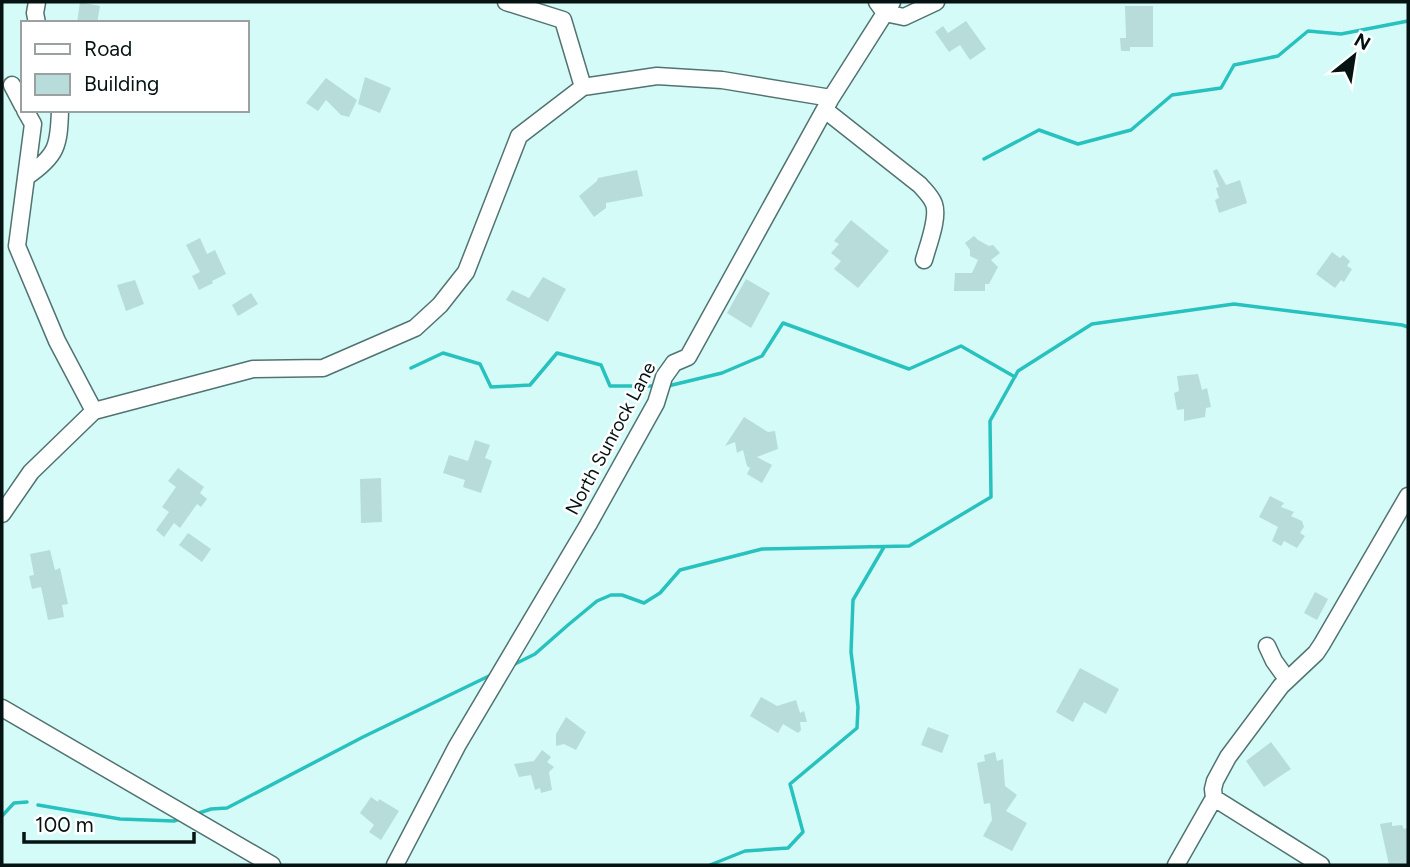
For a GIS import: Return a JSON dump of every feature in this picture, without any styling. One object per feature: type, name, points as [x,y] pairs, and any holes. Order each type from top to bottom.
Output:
[{"type":"street","points":[[37,2],[37,21]]},
{"type":"street","points":[[506,2],[563,20],[583,88]]},
{"type":"street","points":[[885,6],[904,17],[936,2]]},
{"type":"street","name":"North Sunrock Lane","points":[[395,865],[457,746],[588,525],[656,403],[664,377],[674,363],[688,357],[885,6]]},
{"type":"street","points":[[2,514],[31,472],[93,411],[253,369],[323,368],[415,328],[440,305],[466,272],[519,136],[583,88],[657,76],[722,80],[828,104],[930,195],[935,205],[936,218],[924,260]]},
{"type":"street","points":[[12,85],[21,102]]},
{"type":"street","points":[[26,112],[33,124],[18,246],[57,341],[93,411]]},
{"type":"street","points":[[26,177],[43,166],[56,147],[60,112]]},
{"type":"street","points":[[1175,865],[1214,798],[1215,781],[1228,757],[1287,679],[1322,644],[1408,496]]},
{"type":"street","points":[[1267,646],[1287,679]]},
{"type":"street","points":[[2,708],[246,859],[272,865]]},
{"type":"street","points":[[1214,798],[1321,865]]},
{"type":"building","points":[[80,2],[100,6],[97,21],[77,21]]},
{"type":"building","points":[[1125,6],[1153,6],[1153,47],[1130,47],[1130,51],[1121,51],[1120,38],[1126,38]]},
{"type":"building","points":[[966,21],[986,49],[970,60],[960,45],[949,52],[935,32],[943,26],[948,33]]},
{"type":"building","points":[[365,77],[391,88],[380,113],[358,104]]},
{"type":"building","points":[[326,78],[357,100],[349,117],[341,115],[326,100],[318,111],[306,103]]},
{"type":"building","points":[[1217,169],[1226,185],[1240,180],[1247,203],[1219,213],[1215,200],[1219,198],[1216,188],[1219,187],[1213,171]]},
{"type":"building","points":[[637,170],[643,196],[606,203],[606,208],[594,217],[579,196],[598,178]]},
{"type":"building","points":[[851,220],[889,251],[858,288],[834,269],[841,261],[831,253],[839,244],[834,241]]},
{"type":"building","points":[[974,236],[989,246],[993,245],[1000,253],[991,260],[998,267],[989,284],[985,284],[985,291],[954,291],[955,273],[972,273],[978,260],[970,256],[970,250],[965,243]]},
{"type":"building","points":[[200,238],[207,254],[215,250],[226,274],[199,290],[192,276],[200,272],[186,245]]},
{"type":"building","points":[[1332,252],[1340,258],[1343,255],[1350,261],[1347,266],[1352,269],[1344,282],[1341,280],[1335,288],[1316,274]]},
{"type":"building","points":[[543,277],[566,289],[548,322],[506,300],[512,290],[529,298]]},
{"type":"building","points":[[746,279],[770,293],[751,328],[727,313]]},
{"type":"building","points":[[135,280],[144,304],[126,311],[117,285]]},
{"type":"building","points":[[251,293],[258,304],[238,316],[232,305]]},
{"type":"building","points":[[1198,374],[1202,390],[1207,388],[1211,407],[1206,408],[1205,417],[1184,421],[1184,409],[1177,410],[1174,393],[1179,391],[1177,376]]},
{"type":"building","points":[[744,417],[768,432],[775,431],[778,449],[757,457],[772,465],[762,483],[747,474],[750,468],[743,450],[737,453],[735,442],[725,446]]},
{"type":"building","points":[[475,440],[490,445],[485,458],[492,461],[481,493],[463,487],[465,480],[443,473],[449,455],[468,461]]},
{"type":"building","points":[[178,468],[204,487],[200,493],[207,499],[201,507],[197,504],[180,528],[174,523],[164,537],[156,530],[169,512],[162,507],[176,487],[168,481]]},
{"type":"building","points":[[381,478],[382,522],[361,523],[360,479]]},
{"type":"building","points":[[1270,496],[1284,503],[1281,507],[1294,512],[1291,516],[1302,521],[1304,527],[1300,533],[1305,536],[1297,548],[1284,541],[1281,546],[1272,541],[1278,527],[1259,517]]},
{"type":"building","points":[[188,533],[211,549],[202,562],[179,545]]},
{"type":"building","points":[[50,550],[55,570],[60,568],[68,604],[62,605],[64,617],[48,620],[41,587],[32,589],[29,576],[34,575],[30,554]]},
{"type":"building","points":[[1315,592],[1328,599],[1317,620],[1304,613]]},
{"type":"building","points":[[1080,668],[1119,689],[1106,714],[1084,702],[1073,722],[1056,712]]},
{"type":"building","points":[[761,697],[777,706],[796,700],[800,713],[804,711],[807,722],[800,722],[801,730],[798,733],[783,724],[778,733],[750,716]]},
{"type":"building","points":[[566,717],[586,732],[576,750],[564,744],[556,746],[556,734]]},
{"type":"building","points":[[928,727],[949,735],[942,753],[921,745]]},
{"type":"building","points":[[1271,742],[1291,769],[1264,787],[1246,761]]},
{"type":"building","points":[[542,750],[551,757],[547,762],[554,767],[549,772],[552,790],[541,793],[540,788],[535,790],[531,775],[519,777],[514,764],[534,761]]},
{"type":"building","points":[[995,752],[997,761],[1003,759],[1005,786],[1017,795],[1006,811],[1027,823],[1012,851],[983,836],[992,820],[990,803],[984,804],[977,763],[985,761],[984,755]]},
{"type":"building","points":[[371,797],[399,811],[381,840],[369,832],[374,825],[360,813]]},
{"type":"building","points":[[1392,822],[1392,826],[1402,825],[1404,829],[1408,828],[1408,864],[1389,865],[1380,824]]},
{"type":"waterway","points":[[984,159],[1039,130],[1078,144],[1131,130],[1172,95],[1221,88],[1234,65],[1278,56],[1308,31],[1341,34],[1408,21]]},
{"type":"waterway","points":[[511,666],[535,654],[597,601],[611,595],[622,595],[644,603],[660,593],[680,570],[762,549],[909,546],[991,497],[990,421],[1018,371],[1092,324],[1234,304],[1408,327]]},
{"type":"waterway","points":[[668,386],[722,373],[762,356],[783,323],[909,369],[961,346],[1015,377]]},
{"type":"waterway","points":[[411,368],[443,353],[480,364],[491,387],[530,385],[557,353],[601,365],[610,386],[656,386]]},
{"type":"waterway","points":[[710,865],[745,851],[788,848],[803,832],[790,784],[857,728],[858,707],[851,652],[853,600],[884,547]]},
{"type":"waterway","points":[[196,814],[227,808],[363,737],[491,675]]},
{"type":"waterway","points":[[2,816],[14,803],[27,802]]},
{"type":"waterway","points":[[38,805],[120,819],[174,821],[182,818]]}]
